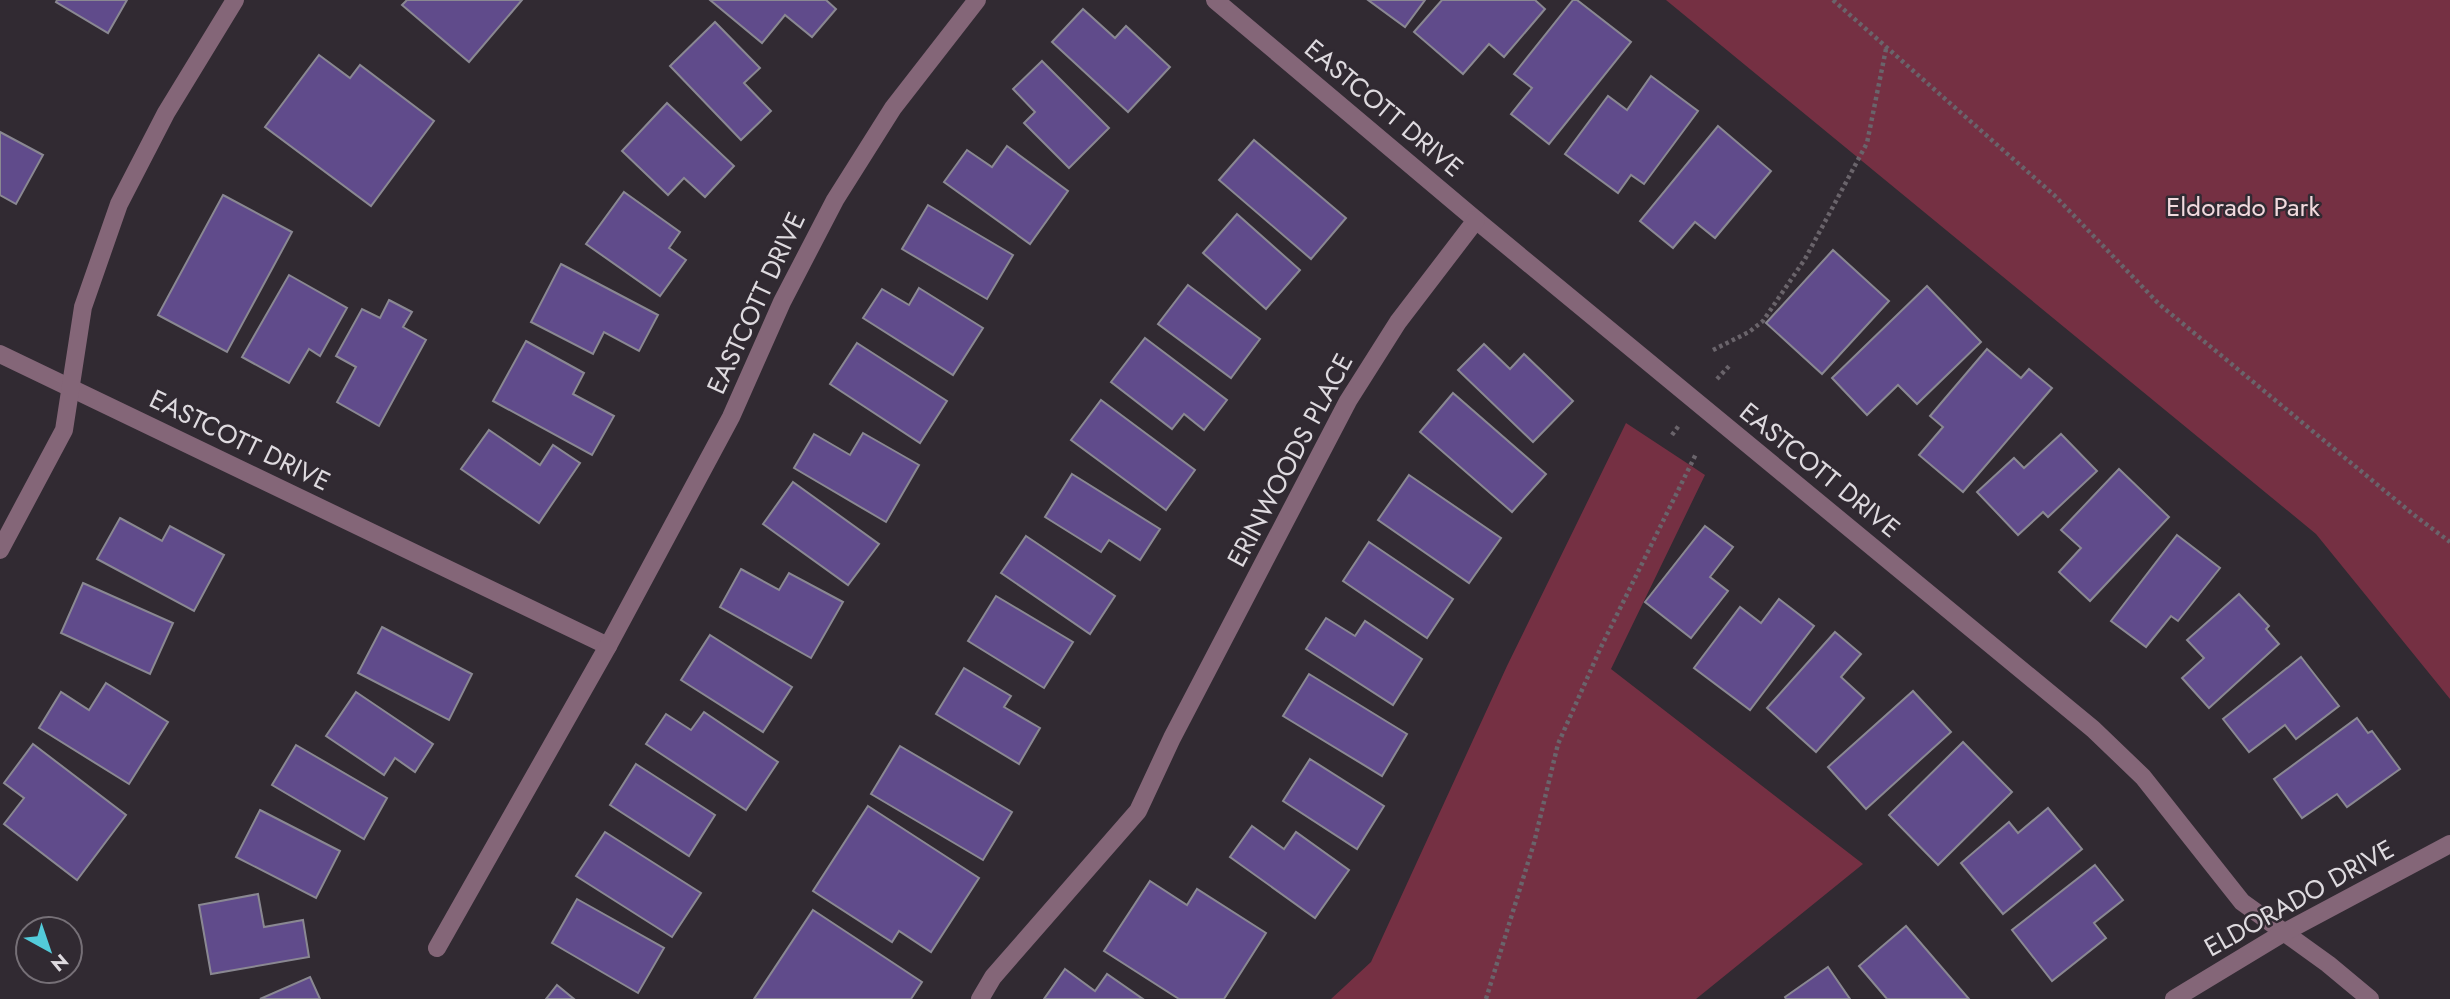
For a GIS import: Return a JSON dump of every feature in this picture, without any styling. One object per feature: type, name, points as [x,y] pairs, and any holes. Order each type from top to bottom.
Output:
[{"type":"street","points":[[0,550],[64,430],[83,307],[119,204],[166,113],[235,0]]},
{"type":"street","name":"EASTCOTT DRIVE","points":[[437,948],[608,646],[732,417],[782,302],[835,200],[893,108],[977,0]]},
{"type":"street","name":"EASTCOTT DRIVE","points":[[1215,0],[1476,220],[2093,729],[2143,777],[2242,902],[2328,964],[2371,999]]},
{"type":"street","name":"ERINWOODS PLACE","points":[[980,999],[993,976],[1138,811],[1172,738],[1348,401],[1398,322],[1476,220]]},
{"type":"street","name":"EASTCOTT DRIVE","points":[[0,354],[608,646]]},
{"type":"street","name":"ELDORADO DRIVE","points":[[2174,999],[2283,933],[2450,844]]},
{"type":"path","points":[[1833,0],[2054,195],[2159,304],[2450,542]]},
{"type":"path","points":[[1713,349],[1749,332],[1763,321],[1805,259],[1867,143],[1886,48]]},
{"type":"path","points":[[1717,379],[1731,364]]},
{"type":"path","points":[[1486,999],[1534,844],[1558,744],[1601,647],[1696,454]]},
{"type":"green space","name":"Eldorado Park","points":[[1666,0],[2450,0],[2450,699],[2316,534]]},
{"type":"green space","points":[[1626,423],[1705,475],[1611,669],[1863,864],[1696,999],[1331,999],[1371,962],[1507,666]]},
{"type":"building","points":[[127,0],[108,33],[56,2]]},
{"type":"building","points":[[407,0],[522,0],[469,62],[402,5]]},
{"type":"building","points":[[710,0],[826,0],[836,9],[812,37],[785,15],[762,43]]},
{"type":"building","points":[[1368,0],[1425,0],[1405,27]]},
{"type":"building","points":[[1442,0],[1535,0],[1545,9],[1504,57],[1489,44],[1463,74],[1414,32]]},
{"type":"building","points":[[1573,0],[1577,0],[1631,42],[1549,144],[1511,114],[1532,88],[1514,74]]},
{"type":"building","points":[[1083,9],[1115,38],[1126,26],[1170,67],[1128,112],[1052,42]]},
{"type":"building","points":[[715,22],[760,68],[744,83],[771,111],[741,140],[670,66]]},
{"type":"building","points":[[319,55],[350,78],[360,65],[434,121],[371,206],[265,127]]},
{"type":"building","points":[[1042,61],[1109,128],[1069,168],[1024,123],[1035,112],[1013,89]]},
{"type":"building","points":[[1651,76],[1698,111],[1644,184],[1631,175],[1618,193],[1565,154],[1608,96],[1627,110]]},
{"type":"building","points":[[667,103],[734,166],[705,197],[684,178],[668,195],[622,151]]},
{"type":"building","points":[[1718,126],[1771,171],[1715,238],[1695,222],[1673,248],[1640,221]]},
{"type":"building","points":[[0,132],[43,155],[16,204],[0,195]]},
{"type":"building","points":[[1254,140],[1346,218],[1311,259],[1219,180]]},
{"type":"building","points":[[1007,146],[1068,191],[1030,244],[944,182],[967,150],[992,167]]},
{"type":"building","points":[[624,192],[680,232],[669,248],[686,260],[660,296],[586,244]]},
{"type":"building","points":[[223,195],[292,232],[227,352],[158,315]]},
{"type":"building","points":[[928,205],[1013,255],[987,299],[902,249]]},
{"type":"building","points":[[1237,214],[1300,270],[1266,309],[1203,253]]},
{"type":"building","points":[[1833,250],[1889,301],[1822,374],[1766,323]]},
{"type":"building","points":[[561,264],[658,315],[639,351],[604,332],[593,354],[531,322]]},
{"type":"building","points":[[289,275],[347,308],[320,356],[309,349],[289,383],[242,357]]},
{"type":"building","points":[[1188,285],[1260,339],[1231,378],[1158,324]]},
{"type":"building","points":[[1927,286],[1981,342],[1917,404],[1898,385],[1867,415],[1832,378]]},
{"type":"building","points":[[919,288],[983,328],[953,375],[863,318],[882,289],[909,305]]},
{"type":"building","points":[[389,300],[412,312],[403,327],[426,340],[379,426],[337,402],[356,367],[336,356],[362,309],[380,318]]},
{"type":"building","points":[[1145,338],[1227,400],[1204,430],[1184,414],[1172,429],[1111,382]]},
{"type":"building","points":[[526,341],[584,373],[573,394],[614,416],[592,455],[493,401]]},
{"type":"building","points":[[857,343],[947,401],[920,443],[830,384]]},
{"type":"building","points":[[1484,344],[1510,369],[1524,354],[1573,401],[1533,442],[1458,370]]},
{"type":"building","points":[[1987,349],[2021,378],[2029,369],[2052,388],[1963,492],[1919,455],[1943,427],[1930,416]]},
{"type":"building","points":[[1453,393],[1546,474],[1512,512],[1420,432]]},
{"type":"building","points":[[1101,400],[1195,470],[1166,510],[1071,440]]},
{"type":"building","points":[[489,430],[540,465],[553,445],[580,463],[539,523],[461,469]]},
{"type":"building","points":[[863,433],[919,465],[886,522],[794,468],[814,434],[850,455]]},
{"type":"building","points":[[2061,434],[2097,471],[2048,517],[2043,512],[2018,535],[1977,492],[2014,458],[2024,468]]},
{"type":"building","points":[[2119,469],[2169,517],[2090,601],[2059,572],[2081,548],[2061,530]]},
{"type":"building","points":[[1072,474],[1160,529],[1140,560],[1109,540],[1101,552],[1045,517]]},
{"type":"building","points":[[1409,475],[1501,538],[1469,583],[1378,520]]},
{"type":"building","points":[[793,482],[879,544],[848,585],[763,524]]},
{"type":"building","points":[[120,518],[162,541],[170,526],[224,555],[194,611],[97,559]]},
{"type":"building","points":[[1705,526],[1733,547],[1710,577],[1728,591],[1691,638],[1645,602]]},
{"type":"building","points":[[2177,535],[2220,568],[2178,621],[2171,616],[2146,647],[2111,621]]},
{"type":"building","points":[[1026,536],[1115,596],[1090,634],[1001,573]]},
{"type":"building","points":[[1369,542],[1453,599],[1427,638],[1343,581]]},
{"type":"building","points":[[741,569],[779,590],[789,573],[843,602],[811,658],[720,607]]},
{"type":"building","points":[[83,583],[173,623],[150,674],[61,633]]},
{"type":"building","points":[[2239,594],[2269,626],[2266,629],[2279,644],[2209,708],[2182,678],[2204,658],[2187,640]]},
{"type":"building","points":[[996,596],[1073,642],[1044,688],[968,641]]},
{"type":"building","points":[[1779,599],[1814,626],[1750,710],[1694,668],[1740,607],[1761,623]]},
{"type":"building","points":[[1326,618],[1355,636],[1365,621],[1422,659],[1393,705],[1306,649]]},
{"type":"building","points":[[382,627],[472,674],[449,720],[358,673]]},
{"type":"building","points":[[1835,632],[1861,654],[1841,677],[1864,698],[1816,752],[1767,708]]},
{"type":"building","points":[[710,635],[792,687],[763,732],[681,680]]},
{"type":"building","points":[[2301,657],[2339,706],[2296,739],[2285,725],[2249,752],[2223,719]]},
{"type":"building","points":[[964,668],[1011,696],[1004,707],[1040,728],[1019,764],[936,714]]},
{"type":"building","points":[[1309,674],[1407,734],[1382,776],[1283,716]]},
{"type":"building","points":[[106,683],[168,722],[129,784],[39,728],[61,692],[89,710]]},
{"type":"building","points":[[1913,691],[1951,732],[1866,809],[1828,767]]},
{"type":"building","points":[[356,692],[433,744],[415,772],[395,758],[384,775],[326,736]]},
{"type":"building","points":[[704,712],[778,762],[746,810],[646,744],[666,714],[691,730]]},
{"type":"building","points":[[2357,718],[2368,733],[2372,731],[2400,769],[2347,807],[2337,794],[2302,818],[2274,779]]},
{"type":"building","points":[[1963,742],[2012,792],[1938,865],[1889,815]]},
{"type":"building","points":[[33,744],[126,815],[77,880],[4,824],[24,798],[4,783]]},
{"type":"building","points":[[296,745],[387,798],[364,839],[272,785]]},
{"type":"building","points":[[900,746],[1012,812],[983,860],[871,794]]},
{"type":"building","points":[[1310,759],[1384,806],[1357,849],[1283,801]]},
{"type":"building","points":[[636,764],[715,815],[689,856],[610,805]]},
{"type":"building","points":[[868,806],[979,878],[931,952],[899,931],[892,942],[813,891]]},
{"type":"building","points":[[2048,808],[2082,849],[2003,914],[1961,863],[2009,822],[2018,833]]},
{"type":"building","points":[[260,810],[340,851],[316,898],[236,857]]},
{"type":"building","points":[[1252,826],[1284,849],[1296,832],[1349,870],[1315,918],[1230,857]]},
{"type":"building","points":[[605,832],[701,893],[672,937],[576,876]]},
{"type":"building","points":[[2095,865],[2123,900],[2094,923],[2106,938],[2052,981],[2012,930]]},
{"type":"building","points":[[1150,881],[1187,905],[1197,889],[1266,933],[1224,999],[1179,999],[1104,951]]},
{"type":"building","points":[[258,894],[264,927],[303,920],[309,957],[211,974],[199,905]]},
{"type":"building","points":[[577,899],[664,948],[638,993],[552,943]]},
{"type":"building","points":[[813,910],[922,982],[911,999],[754,999]]},
{"type":"building","points":[[1906,926],[1969,999],[1887,999],[1859,966]]},
{"type":"building","points":[[1828,967],[1850,999],[1786,999],[1785,997]]},
{"type":"building","points":[[1065,969],[1095,991],[1107,974],[1143,999],[1044,999]]},
{"type":"building","points":[[310,977],[320,999],[260,999]]},
{"type":"building","points":[[557,985],[574,999],[546,999]]}]
